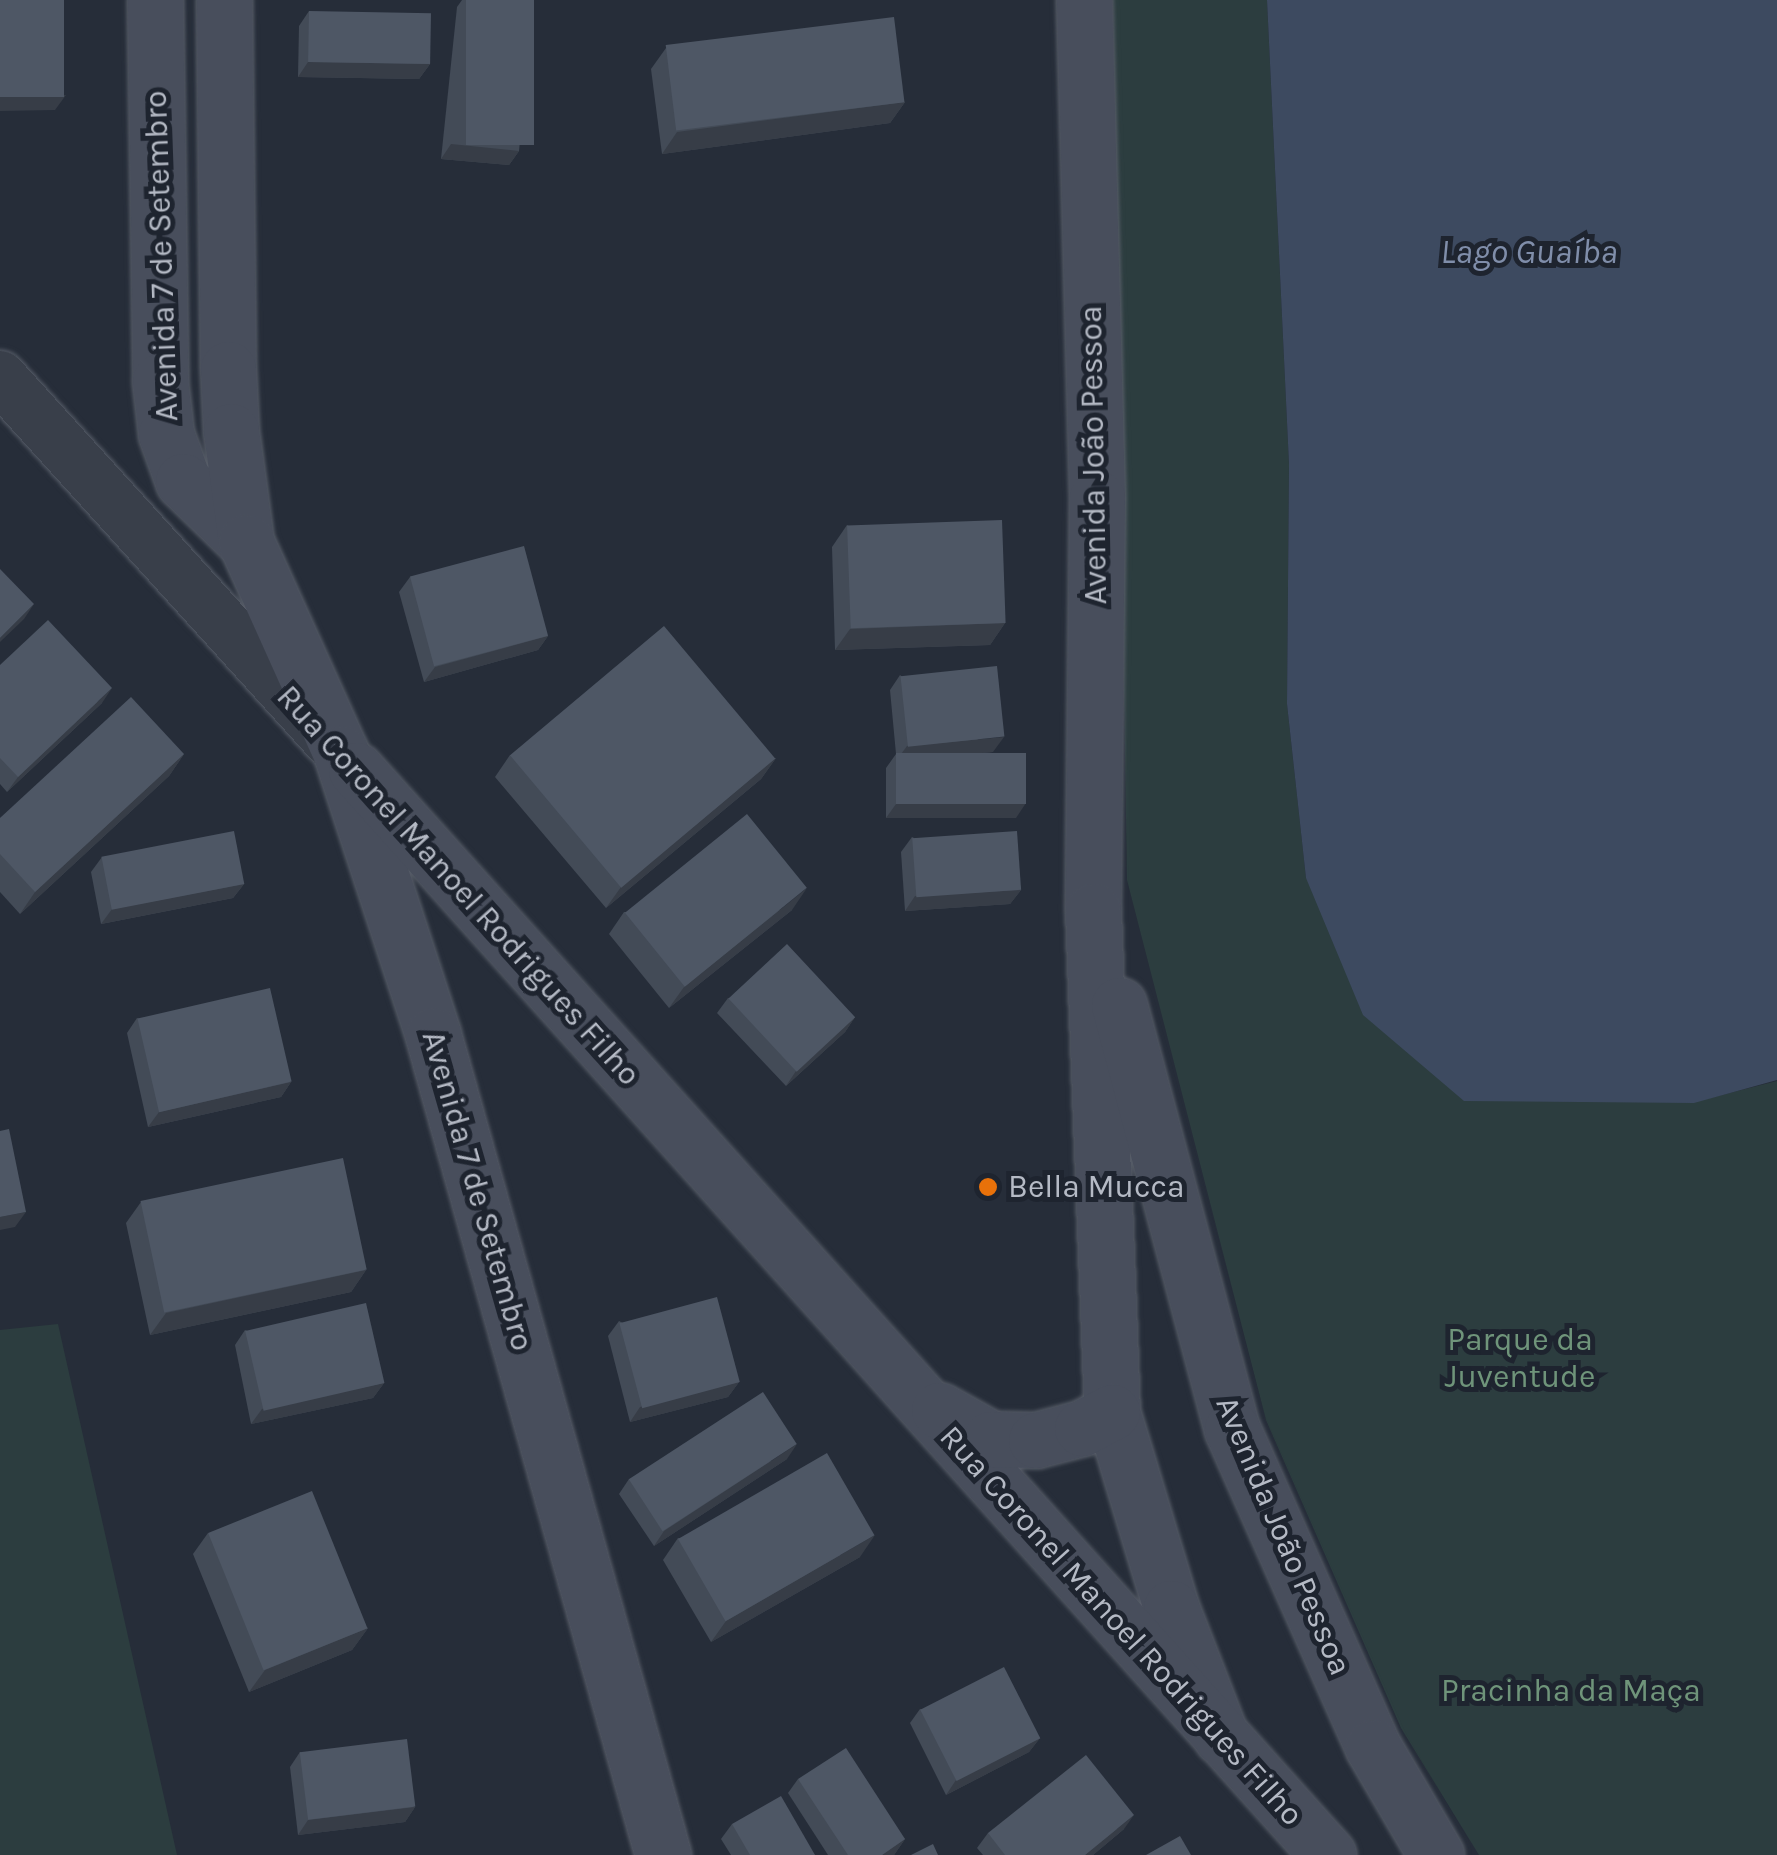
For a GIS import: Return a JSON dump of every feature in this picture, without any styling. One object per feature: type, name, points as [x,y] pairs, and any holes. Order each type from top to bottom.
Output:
[{"type":"street","name":"Avenida 7 de Setembro","points":[[155,0],[160,381],[166,434],[183,481],[246,542]]},
{"type":"street","name":"Avenida 7 de Setembro","points":[[224,0],[230,431],[246,542],[341,753],[433,1035],[663,1855]]},
{"type":"street","name":"Avenida João Pessoa","points":[[1084,0],[1097,498],[1093,911],[1112,1412],[1171,1608],[1221,1737]]},
{"type":"street","points":[[158,203],[226,200]]},
{"type":"street","name":"Rua Coronel Manoel Rodrigues Filho","points":[[0,377],[1328,1855]]},
{"type":"street","name":"Avenida João Pessoa","points":[[1093,911],[1232,1429],[1373,1748],[1436,1855]]},
{"type":"street","name":"Rua Coronel Manoel Rodrigues Filho","points":[[914,1396],[991,1439],[1036,1440],[1082,1428],[1112,1412]]},
{"type":"green space","name":"Parque da Juventude","points":[[1113,0],[1267,0],[1289,464],[1287,704],[1306,878],[1694,1102],[1777,1081],[1777,1855],[1479,1855],[1401,1728],[1266,1420],[1127,880]]},
{"type":"green space","points":[[58,1324],[177,1855],[0,1855],[0,1330]]},
{"type":"water","name":"Lago Guaíba","points":[[1267,0],[1777,0],[1777,1080],[1694,1103],[1464,1101],[1363,1015],[1306,878],[1287,704],[1289,464]]},
{"type":"building","points":[[0,0],[64,0],[64,97],[0,97]]},
{"type":"building","points":[[466,0],[534,0],[534,145],[466,145]]},
{"type":"building","points":[[309,11],[431,13],[430,64],[308,62]]},
{"type":"building","points":[[894,17],[904,102],[676,130],[666,45]]},
{"type":"building","points":[[1002,520],[1006,623],[851,628],[847,525]]},
{"type":"building","points":[[524,546],[548,636],[434,666],[410,577]]},
{"type":"building","points":[[0,569],[34,604],[0,638]]},
{"type":"building","points":[[48,620],[112,688],[18,777],[0,758],[0,665]]},
{"type":"building","points":[[664,626],[775,759],[621,888],[510,755]]},
{"type":"building","points":[[997,666],[1004,737],[908,747],[901,676]]},
{"type":"building","points":[[131,697],[184,754],[35,892],[0,854],[0,818]]},
{"type":"building","points":[[896,753],[1026,753],[1026,804],[896,804]]},
{"type":"building","points":[[747,814],[807,888],[685,987],[625,913]]},
{"type":"building","points":[[234,831],[244,884],[112,910],[101,857]]},
{"type":"building","points":[[1017,831],[1021,890],[916,897],[912,838]]},
{"type":"building","points":[[787,944],[855,1017],[797,1072],[728,999]]},
{"type":"building","points":[[270,988],[292,1082],[159,1112],[137,1019]]},
{"type":"building","points":[[9,1129],[26,1212],[0,1217],[0,1131]]},
{"type":"building","points":[[343,1158],[367,1270],[164,1313],[141,1201]]},
{"type":"building","points":[[717,1297],[740,1382],[642,1408],[619,1323]]},
{"type":"building","points":[[366,1303],[384,1383],[264,1411],[245,1331]]},
{"type":"building","points":[[763,1392],[797,1444],[663,1531],[629,1479]]},
{"type":"building","points":[[827,1453],[875,1535],[726,1621],[678,1539]]},
{"type":"building","points":[[312,1491],[367,1628],[264,1670],[208,1533]]},
{"type":"building","points":[[1004,1667],[1040,1738],[957,1781],[920,1710]]},
{"type":"building","points":[[407,1739],[415,1806],[308,1820],[300,1752]]},
{"type":"building","points":[[846,1748],[905,1839],[882,1855],[848,1855],[798,1779]]},
{"type":"building","points":[[1086,1755],[1134,1815],[1085,1855],[1005,1855],[988,1833]]},
{"type":"building","points":[[781,1796],[815,1855],[750,1855],[732,1824]]},
{"type":"building","points":[[1180,1836],[1191,1855],[1146,1855]]},
{"type":"building","points":[[933,1844],[938,1855],[911,1855]]},
{"type":"place","name":"Bella Mucca","points":[[988,1187]]},
{"type":"park label","name":"Pracinha da Maça","points":[[1571,1691]]}]
